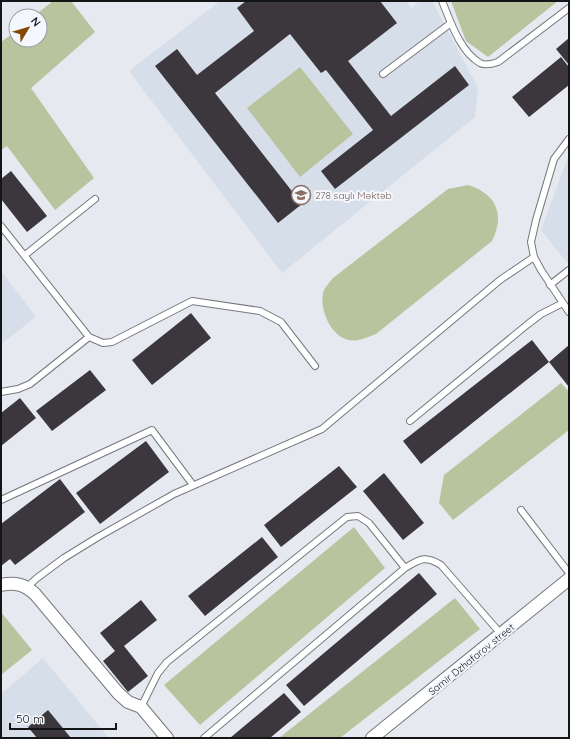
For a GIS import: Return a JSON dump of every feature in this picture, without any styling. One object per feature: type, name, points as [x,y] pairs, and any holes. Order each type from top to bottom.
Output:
[{"type":"street","name":"Samir Dzhafarov street","points":[[372,738],[569,579]]},
{"type":"street","points":[[1,585],[11,583],[27,587],[47,606],[118,693],[128,702],[141,708],[167,738]]},
{"type":"lane","points":[[442,1],[457,37],[471,56],[480,64],[488,65],[498,62],[569,8]]},
{"type":"lane","points":[[383,74],[451,23]]},
{"type":"lane","points":[[569,139],[554,159],[540,205],[531,242],[534,257],[550,285],[569,312]]},
{"type":"lane","points":[[25,255],[95,199]]},
{"type":"lane","points":[[1,226],[89,337],[103,343],[112,342],[192,301],[216,304],[260,311],[281,322],[315,366]]},
{"type":"lane","points":[[27,587],[36,578],[98,536],[174,494],[322,429],[500,280],[534,257]]},
{"type":"lane","points":[[550,285],[569,270]]},
{"type":"lane","points":[[410,421],[528,324],[541,314],[563,303]]},
{"type":"lane","points":[[1,392],[18,389],[30,384],[89,337]]},
{"type":"lane","points":[[1,500],[152,430],[193,485]]},
{"type":"lane","points":[[521,510],[569,572]]},
{"type":"lane","points":[[141,708],[158,673],[167,662],[347,517],[358,516],[369,523],[405,568]]},
{"type":"lane","points":[[204,738],[405,568],[419,559],[431,559],[441,565],[501,634]]},
{"type":"shaded area","name":"278 saylı Məktəb","points":[[220,1],[407,1],[411,8],[420,1],[432,1],[478,88],[475,117],[282,273],[129,71]]},
{"type":"shaded area","points":[[569,157],[569,265],[541,230]]},
{"type":"shaded area","points":[[1,271],[36,317],[1,344]]},
{"type":"shaded area","points":[[43,658],[109,738],[1,738],[1,694]]},
{"type":"green space","points":[[53,1],[71,1],[95,32],[31,88],[94,178],[55,210],[7,146],[1,150],[1,42],[8,37],[8,48],[48,48],[48,8],[44,8]]},
{"type":"green space","points":[[451,1],[558,1],[488,57],[466,41]]},
{"type":"green space","points":[[300,67],[353,134],[300,177],[247,108]]},
{"type":"green space","points":[[468,185],[486,194],[496,207],[498,223],[492,241],[376,334],[360,340],[350,340],[342,338],[336,333],[326,318],[322,301],[323,293],[333,278],[448,189]]},
{"type":"green space","points":[[561,383],[569,392],[569,430],[453,520],[439,503],[444,475]]},
{"type":"green space","points":[[354,527],[385,568],[200,725],[164,685]]},
{"type":"green space","points":[[455,598],[480,629],[340,738],[279,738]]},
{"type":"green space","points":[[1,612],[32,650],[1,675]]},
{"type":"building","points":[[246,1],[380,1],[397,23],[348,61],[391,116],[455,66],[469,85],[335,189],[321,171],[373,130],[326,70],[321,73],[290,34],[215,93],[302,204],[278,223],[155,66],[177,49],[197,75],[254,31],[237,8]]},
{"type":"building","points":[[569,38],[569,65],[556,49]]},
{"type":"building","points":[[561,57],[569,67],[569,85],[529,117],[512,97]]},
{"type":"building","points":[[11,171],[47,216],[27,232],[1,199],[1,179]]},
{"type":"building","points":[[191,313],[211,338],[152,385],[132,360]]},
{"type":"building","points":[[532,340],[549,362],[421,464],[403,441]]},
{"type":"building","points":[[569,345],[569,387],[549,362]]},
{"type":"building","points":[[90,370],[106,390],[52,431],[36,411]]},
{"type":"building","points":[[20,398],[36,418],[1,446],[1,413]]},
{"type":"building","points":[[146,441],[169,472],[100,524],[76,493]]},
{"type":"building","points":[[339,466],[357,487],[281,547],[264,525]]},
{"type":"building","points":[[384,473],[424,523],[403,540],[363,491]]},
{"type":"building","points":[[60,479],[85,512],[15,565],[10,559],[1,566],[1,524]]},
{"type":"building","points":[[262,537],[278,557],[205,616],[188,596]]},
{"type":"building","points":[[419,573],[437,594],[304,706],[286,685]]},
{"type":"building","points":[[141,600],[157,620],[124,646],[148,676],[128,692],[103,661],[115,651],[100,633]]},
{"type":"building","points":[[284,693],[301,712],[270,738],[230,738]]},
{"type":"building","points":[[48,710],[71,738],[37,738],[28,727]]},
{"type":"place","name":"278 saylı Məktəb","points":[[301,195]]}]
